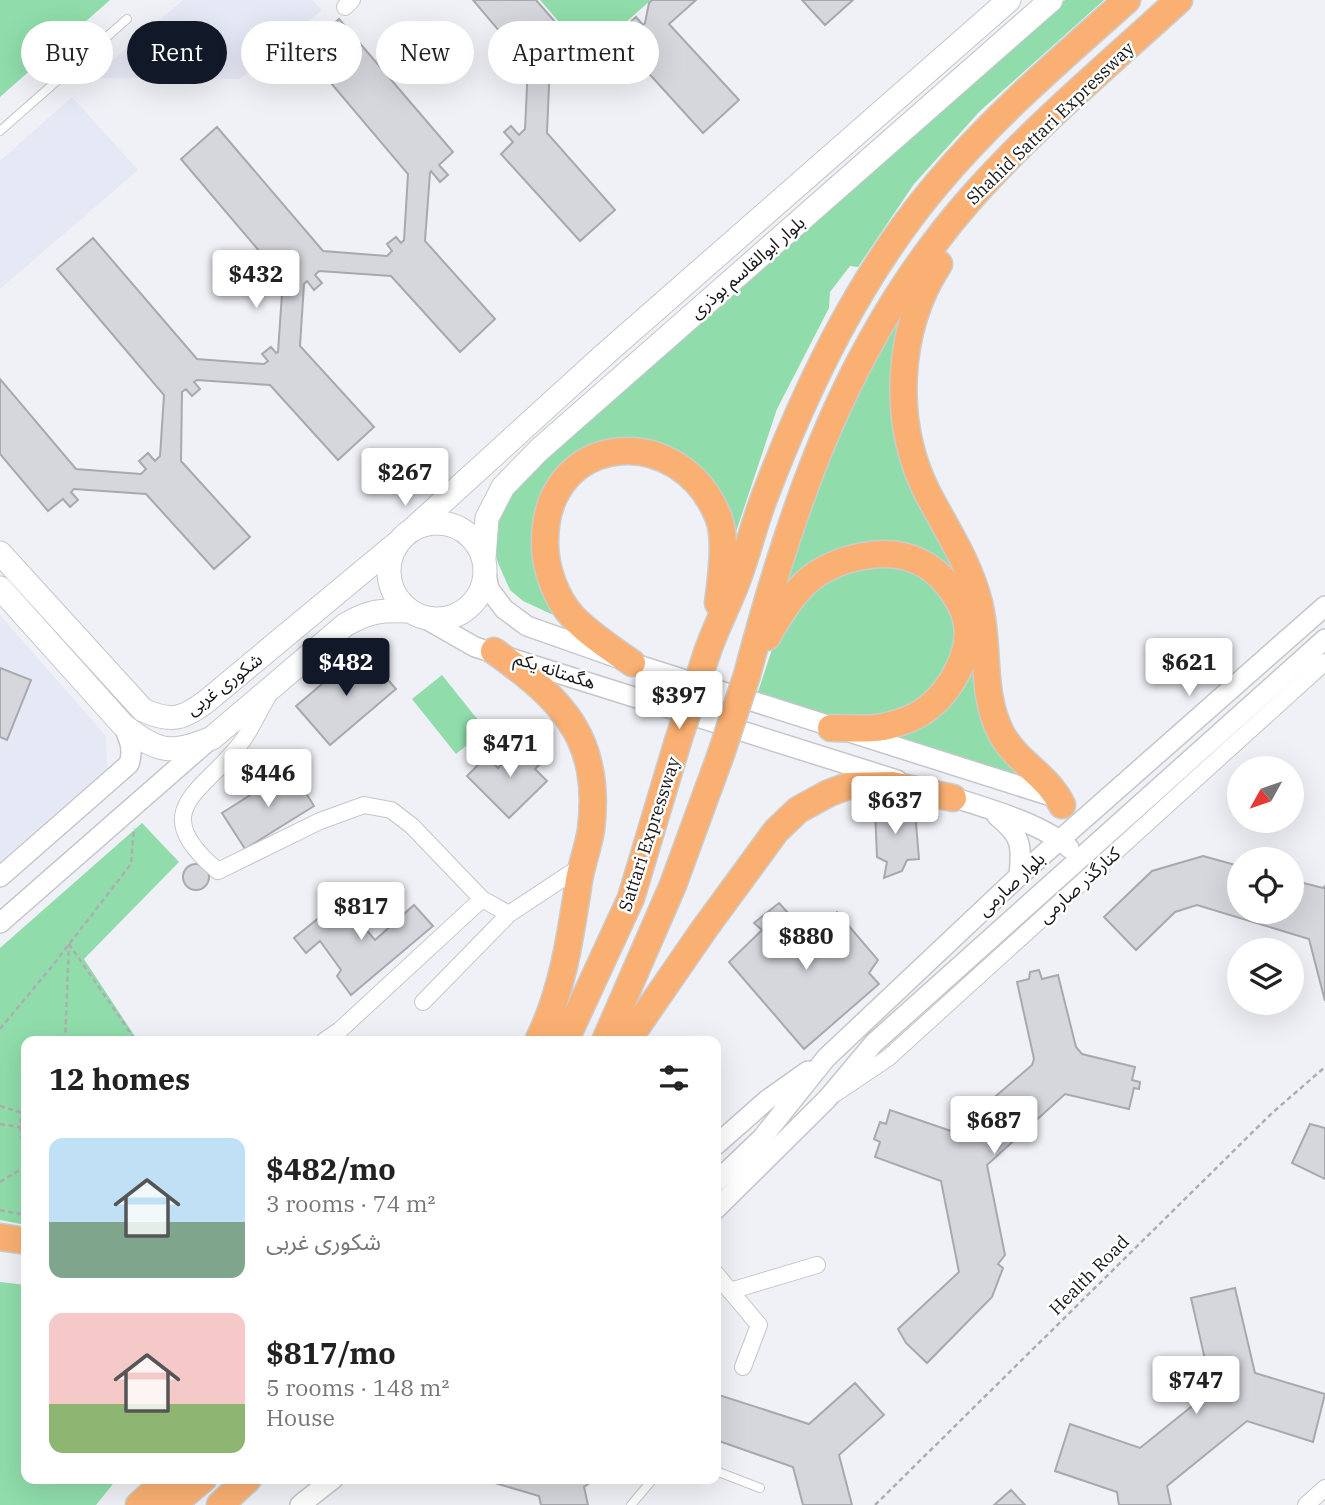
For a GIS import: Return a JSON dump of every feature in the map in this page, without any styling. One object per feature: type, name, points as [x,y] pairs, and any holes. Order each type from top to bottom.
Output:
[{"type":"highway","name":"Shahid Sattari Expressway","points":[[678,741],[714,630],[732,593],[789,433],[817,372],[859,296],[899,234],[978,136],[1127,0]]},
{"type":"highway","name":"Shahid Sattari Expressway","points":[[721,754],[747,675],[773,577],[823,436],[884,317],[922,261],[972,198],[1019,148],[1179,0]]},
{"type":"highway","points":[[1019,148],[921,295],[907,351],[903,407],[914,461],[927,492],[960,550],[979,603],[993,715],[1002,735],[1019,758],[1054,789],[1070,811]]},
{"type":"highway","points":[[632,663],[573,616],[563,603],[545,555],[545,528],[549,506],[561,484],[580,465],[601,454],[629,449],[655,455],[681,468],[704,489],[720,521],[722,547],[714,630]]},
{"type":"highway","points":[[747,675],[786,603],[814,574],[840,562],[870,555],[910,557],[925,563],[938,572],[951,588],[962,607],[967,625],[967,641],[954,677],[928,708],[911,718],[876,728],[831,728]]},
{"type":"highway","points":[[494,651],[531,677],[553,698],[575,727],[593,782],[591,832],[580,867],[572,927],[559,987],[540,1036]]},
{"type":"highway","name":"Sattari Expressway","points":[[567,1036],[631,898],[678,741]]},
{"type":"highway","name":"Sattari Expressway","points":[[607,1036],[673,885],[721,754]]},
{"type":"highway","points":[[630,1036],[776,831],[798,810],[848,786],[892,785],[953,798]]},
{"type":"highway","points":[[0,1237],[21,1240]]},
{"type":"highway","points":[[139,1505],[162,1484]]},
{"type":"highway","points":[[172,1505],[198,1484]]},
{"type":"highway","points":[[181,1505],[200,1484]]},
{"type":"highway","points":[[220,1505],[243,1484]]},
{"type":"main road","name":"بلوار ابوالقاسم بوذری","points":[[414,528],[591,367],[1009,0]]},
{"type":"main road","name":"بلوار ابوالقاسم بوذری","points":[[485,566],[487,518],[503,487],[538,450],[1051,0]]},
{"type":"main road","points":[[591,367],[609,388]]},
{"type":"main road","points":[[435,522],[456,527],[473,539],[485,566],[482,590],[472,605],[459,615],[443,620],[417,615],[396,597],[389,580],[389,561],[397,543],[414,528],[435,522]]},
{"type":"main road","name":"شکوری غربی","points":[[0,553],[142,710],[158,717],[176,718],[191,714],[397,543]]},
{"type":"main road","name":"شکوری غربی","points":[[0,588],[123,725],[143,741],[163,749],[187,748],[212,738],[345,625],[362,615],[379,610],[417,615]]},
{"type":"street","name":"هگمتانه یکم","points":[[485,566],[489,589],[504,609],[527,626],[831,728],[1051,796],[1102,838]]},
{"type":"street","name":"بلوار صارمی","points":[[721,1177],[762,1138],[826,1058],[1060,839],[1070,811],[1109,795],[1325,606]]},
{"type":"street","name":"هگمتانه یکم","points":[[417,615],[475,646],[1014,818],[1060,839],[1080,858]]},
{"type":"street","name":"بلوار صارمی","points":[[721,1204],[827,1099],[874,1043],[1325,639]]},
{"type":"street","name":"کنارگذر صارمی","points":[[827,1099],[888,1058],[1325,662]]},
{"type":"street","points":[[272,688],[243,741],[200,785],[184,807],[184,833],[201,857],[218,871],[320,821],[364,805],[391,810],[412,826],[482,899],[509,914]]},
{"type":"street","points":[[0,877],[129,764],[131,745],[123,725]]},
{"type":"street","points":[[0,923],[212,738]]},
{"type":"street","points":[[991,811],[1017,836],[1022,850],[1019,876]]},
{"type":"street","points":[[423,1002],[509,914],[580,867]]},
{"type":"street","points":[[331,1036],[482,899]]},
{"type":"street","points":[[721,1141],[767,1100],[826,1058]]},
{"type":"street","points":[[730,1291],[817,1265]]},
{"type":"street","points":[[721,1280],[759,1325],[743,1367]]},
{"type":"street","points":[[300,1505],[327,1484]]},
{"type":"street","points":[[1306,1505],[1325,1488]]},
{"type":"lane","points":[[0,131],[127,19]]},
{"type":"lane","points":[[721,1473],[760,1488]]},
{"type":"lane","points":[[631,1505],[649,1484]]},
{"type":"path","points":[[0,1029],[131,864],[136,804]]},
{"type":"path","points":[[65,1036],[69,944]]},
{"type":"path","points":[[69,944],[133,1036]]},
{"type":"path","name":"Health Road","points":[[875,1505],[1272,1113],[1325,1067]]},
{"type":"path","points":[[0,1105],[20,1113],[21,1127],[0,1124]]},
{"type":"path","points":[[0,1182],[21,1169]]},
{"type":"path","points":[[0,1210],[21,1214]]},
{"type":"shaded area","points":[[183,0],[312,0],[322,10],[309,21],[241,21],[240,79],[227,79],[227,21],[158,21]]},
{"type":"shaded area","points":[[127,48],[127,78],[113,78],[113,60]]},
{"type":"shaded area","points":[[72,97],[138,170],[0,289],[0,161]]},
{"type":"shaded area","points":[[0,615],[106,736],[107,768],[0,862]]},
{"type":"green space","points":[[0,0],[110,0],[86,21],[21,21],[21,78],[0,97]]},
{"type":"green space","points":[[540,0],[651,0],[627,21],[558,21]]},
{"type":"green space","points":[[1065,0],[1104,0],[980,111],[914,184],[858,267],[850,266],[830,292],[829,308],[777,409],[734,538],[652,446],[553,484],[560,618],[523,601],[510,590],[492,543],[498,516],[516,486]]},
{"type":"green space","points":[[944,248],[899,393],[967,578],[898,548],[776,606],[825,450],[856,387]]},
{"type":"green space","points":[[864,562],[918,568],[957,615],[953,666],[907,713],[847,721],[758,692],[780,625],[806,591]]},
{"type":"green space","points":[[981,660],[1039,784],[881,732]]},
{"type":"green space","points":[[442,675],[486,730],[456,754],[412,699]]},
{"type":"green space","points":[[142,823],[179,862],[84,959],[135,1036],[21,1036],[21,1224],[0,1220],[0,948]]},
{"type":"green space","points":[[0,1282],[21,1284],[21,1484],[113,1484],[96,1505],[0,1505]]},
{"type":"building","points":[[473,0],[536,0],[554,21],[491,21]]},
{"type":"building","points":[[652,0],[696,0],[669,24],[739,100],[703,133],[658,84],[659,21],[645,21]]},
{"type":"building","points":[[802,0],[853,0],[825,25]]},
{"type":"building","points":[[362,46],[376,62],[376,84],[395,84],[453,152],[439,165],[448,175],[440,182],[431,171],[430,173],[425,241],[495,319],[460,352],[391,276],[319,271],[315,275],[322,283],[314,290],[307,281],[304,284],[300,346],[374,427],[338,460],[270,385],[197,380],[194,382],[200,389],[192,396],[186,389],[182,392],[181,461],[250,537],[214,569],[146,494],[74,489],[71,492],[78,500],[70,507],[63,499],[48,511],[0,454],[0,379],[76,469],[141,474],[146,469],[139,461],[148,453],[155,461],[160,456],[164,395],[57,269],[93,238],[197,359],[264,364],[268,361],[262,354],[271,347],[278,352],[283,279],[181,159],[217,127],[323,251],[387,256],[392,251],[387,244],[396,237],[401,243],[404,240],[408,174],[332,84],[362,84]]},
{"type":"building","points":[[527,84],[549,84],[547,133],[615,210],[580,241],[501,154],[513,142],[504,132],[511,126],[519,135],[525,129]]},
{"type":"building","points":[[362,650],[396,689],[330,745],[296,706]]},
{"type":"building","points":[[0,668],[31,680],[7,740],[0,737]]},
{"type":"building","points":[[524,741],[544,760],[535,769],[547,781],[509,818],[467,776],[486,757],[498,768]]},
{"type":"building","points":[[291,769],[314,806],[245,849],[222,813]]},
{"type":"building","points":[[891,798],[900,803],[899,815],[915,811],[919,859],[907,860],[902,871],[884,878],[887,862],[877,857],[875,809],[882,799]]},
{"type":"building","points":[[1203,856],[1227,863],[1227,914],[1197,905],[1175,912],[1136,950],[1104,917],[1152,871]]},
{"type":"building","points":[[196,864],[205,868],[209,877],[205,886],[196,890],[187,886],[183,877],[187,868]]},
{"type":"building","points":[[1304,883],[1323,888],[1325,886],[1325,1001],[1309,939],[1260,924],[1304,924]]},
{"type":"building","points":[[341,900],[375,940],[414,905],[433,926],[351,995],[337,976],[341,970],[320,941],[306,953],[294,938]]},
{"type":"building","points":[[779,903],[807,934],[837,912],[878,960],[869,973],[879,984],[804,1049],[729,962],[762,930],[754,923]]},
{"type":"building","points":[[1039,970],[1042,979],[1058,975],[1076,1047],[1082,1054],[1135,1067],[1132,1080],[1140,1082],[1139,1089],[1134,1088],[1129,1109],[1065,1094],[987,1165],[1005,1255],[998,1264],[1003,1268],[992,1297],[927,1363],[906,1343],[898,1329],[959,1272],[941,1181],[875,1157],[880,1142],[874,1139],[880,1122],[886,1124],[890,1110],[954,1132],[1032,1065],[1034,1059],[1017,982],[1029,979],[1030,972]]},
{"type":"building","points":[[1310,1124],[1325,1128],[1325,1179],[1292,1163]]},
{"type":"building","points":[[1235,1288],[1255,1373],[1325,1394],[1313,1442],[1247,1421],[1167,1486],[1171,1505],[1119,1505],[1117,1492],[1055,1471],[1070,1424],[1140,1448],[1212,1390],[1191,1298]]},
{"type":"building","points":[[855,1383],[884,1415],[839,1455],[852,1505],[803,1505],[793,1467],[721,1442],[721,1396],[809,1424]]},
{"type":"building","points":[[498,1484],[588,1484],[584,1487],[588,1505],[541,1505],[539,1496]]},
{"type":"building","points":[[1011,1490],[1025,1505],[994,1505]]}]
